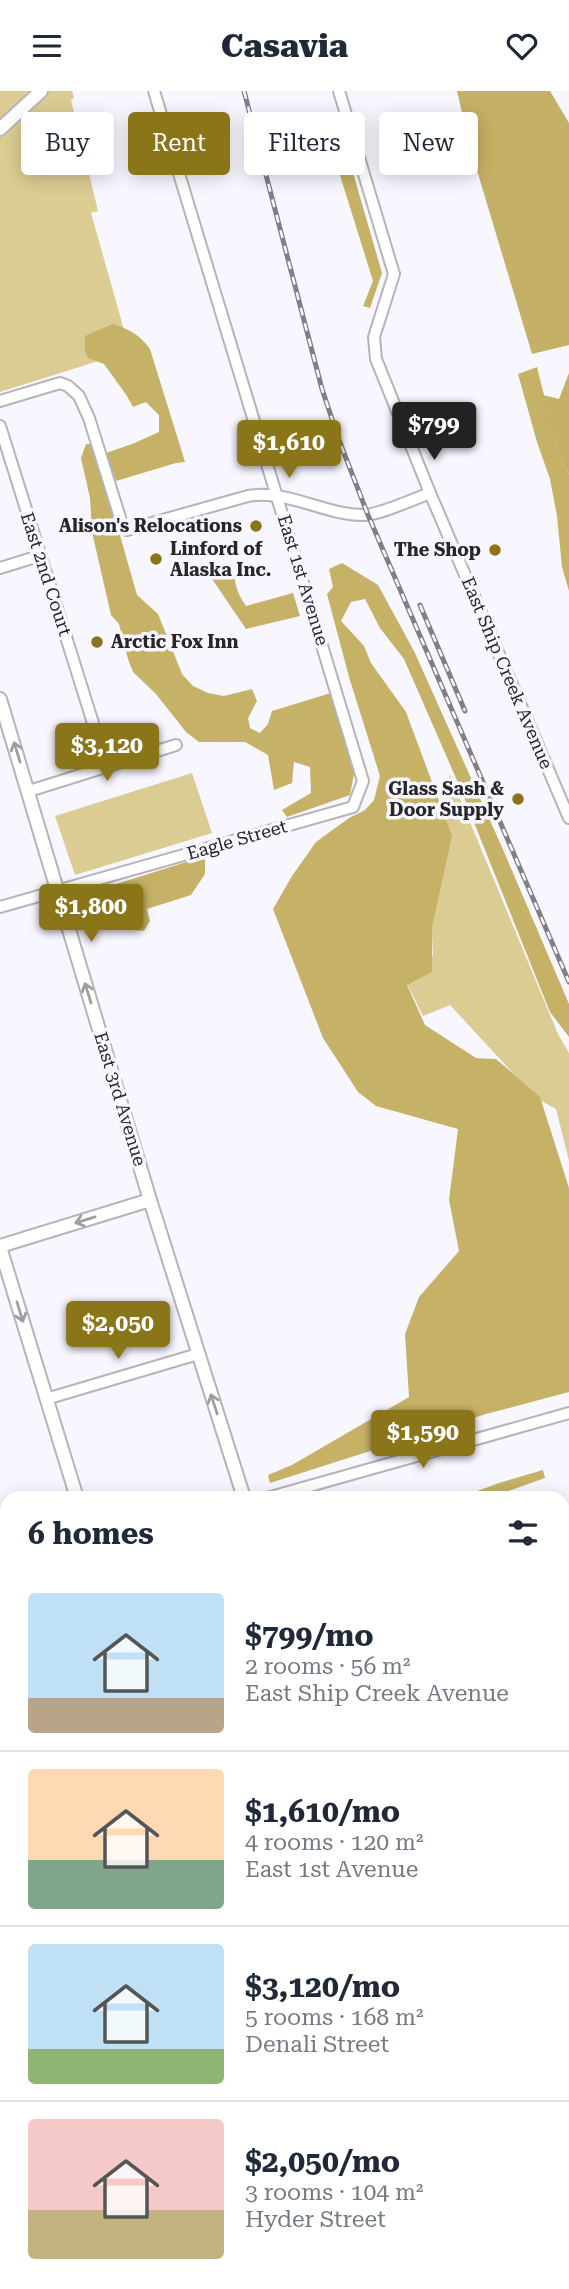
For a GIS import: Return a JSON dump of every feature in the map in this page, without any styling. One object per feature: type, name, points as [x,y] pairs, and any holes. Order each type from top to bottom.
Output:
[{"type":"main road","points":[[0,129],[41,91]]},
{"type":"main road","name":"East 3rd Avenue","points":[[0,699],[150,1199],[242,1491]]},
{"type":"main road","points":[[75,1491],[0,1246],[150,1199]]},
{"type":"main road","points":[[234,1491],[232,1481],[235,1469]]},
{"type":"street","name":"East 1st Avenue","points":[[154,91],[363,781],[353,807]]},
{"type":"street","name":"East Ship Creek Avenue","points":[[339,91],[394,274],[374,337],[376,359],[430,493],[569,818]]},
{"type":"street","points":[[0,401],[60,383],[79,396],[89,418],[122,524],[127,530],[262,493],[326,509],[368,515],[430,493]]},
{"type":"street","name":"East 2nd Court","points":[[0,426],[93,723]]},
{"type":"street","points":[[0,568],[39,556]]},
{"type":"street","points":[[29,791],[176,745]]},
{"type":"street","name":"Eagle Street","points":[[0,907],[353,807]]},
{"type":"street","points":[[46,1399],[198,1354]]},
{"type":"street","points":[[292,1491],[569,1413]]},
{"type":"shaded area","points":[[0,91],[72,91],[74,112],[21,112],[21,175],[89,175],[98,211],[91,213],[130,351],[0,392]]},
{"type":"shaded area","points":[[457,91],[550,91],[569,123],[569,345],[532,354],[478,174],[478,112],[462,112]]},
{"type":"shaded area","points":[[340,175],[354,175],[382,273],[370,308],[363,306],[373,281]]},
{"type":"shaded area","points":[[113,324],[134,333],[150,349],[185,462],[116,481],[106,453],[159,432],[159,415],[146,402],[133,407],[104,364],[88,358],[85,336]]},
{"type":"shaded area","points":[[537,367],[559,456],[569,474],[569,591],[562,567],[550,479],[518,374]]},
{"type":"shaded area","points":[[569,373],[569,474],[559,456],[543,395],[559,399]]},
{"type":"shaded area","points":[[86,444],[94,444],[137,595],[158,614],[182,674],[193,686],[208,693],[224,696],[252,689],[257,701],[248,718],[250,728],[260,733],[268,724],[272,711],[331,693],[354,774],[350,795],[287,817],[282,810],[311,793],[310,767],[294,762],[292,783],[274,790],[268,755],[245,742],[199,742],[186,732],[156,694],[133,672],[119,624],[111,615],[92,532],[90,498],[81,458]]},
{"type":"shaded area","points":[[342,563],[378,585],[414,651],[569,1004],[569,1037],[550,1012],[459,785],[404,659],[380,628],[365,599],[351,602],[341,621],[364,646],[371,663],[406,712],[452,836],[432,927],[432,972],[407,985],[425,1025],[476,1058],[496,1059],[540,1097],[569,1188],[569,1392],[486,1414],[270,1483],[268,1475],[292,1465],[409,1397],[405,1334],[419,1297],[459,1251],[449,1200],[458,1129],[376,1106],[358,1092],[323,1038],[273,909],[316,842],[365,810],[374,800],[380,776],[327,594],[333,587],[329,569]]},
{"type":"shaded area","points":[[234,567],[237,588],[246,606],[293,593],[300,616],[246,629],[208,573]]},
{"type":"shaded area","points":[[192,773],[212,833],[75,875],[55,816]]},
{"type":"shaded area","points":[[450,774],[558,1034],[569,1053],[569,1161],[556,1109],[536,1098],[450,1005],[423,1016],[407,984],[433,955],[429,879]]},
{"type":"shaded area","points":[[205,856],[205,874],[191,895],[147,909],[150,921],[144,931],[103,927],[91,892]]},
{"type":"shaded area","points":[[543,1470],[545,1478],[509,1491],[477,1491]]},
{"type":"railway","points":[[244,91],[322,389],[339,440],[368,515],[569,982]]},
{"type":"railway","points":[[420,605],[465,711]]},
{"type":"place","name":"Alison's Relocations","points":[[256,526]]},
{"type":"place","name":"The Shop","points":[[495,550]]},
{"type":"place","name":"Linford of Alaska Inc.","points":[[156,559]]},
{"type":"place","name":"Arctic Fox Inn","points":[[97,642]]},
{"type":"place","name":"Glass Sash & Door Supply","points":[[518,799]]}]
